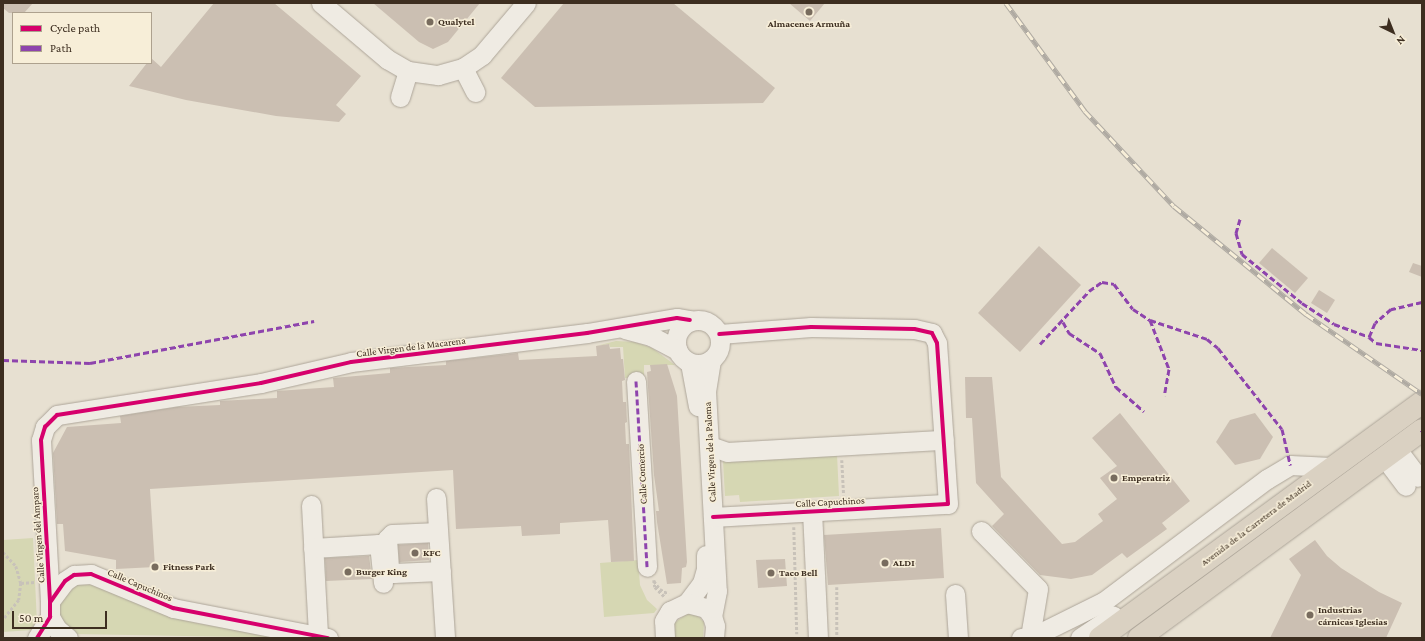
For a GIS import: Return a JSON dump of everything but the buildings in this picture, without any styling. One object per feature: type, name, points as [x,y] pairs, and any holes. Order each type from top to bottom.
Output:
[{"type":"highway","name":"Avenida de la Carretera de Madrid","points":[[1100,638],[1417,405]]},
{"type":"highway","points":[[1139,638],[1422,430]]},
{"type":"street","points":[[321,3],[387,59],[408,71],[438,75],[463,68],[482,55],[526,3]]},
{"type":"street","points":[[463,68],[475,92]]},
{"type":"street","points":[[400,97],[408,71]]},
{"type":"street","name":"Calle Virgen de la Macarena","points":[[45,427],[57,415],[74,410],[262,383],[352,362],[622,328],[670,319],[690,320]]},
{"type":"street","points":[[690,320],[708,321],[719,334],[720,344],[711,360],[701,364],[683,356],[675,338],[680,327],[690,320]]},
{"type":"street","points":[[710,446],[727,452],[944,440],[937,343],[927,330],[811,327],[719,334]]},
{"type":"street","name":"Calle Virgen de la Macarena","points":[[622,328],[651,336],[683,356]]},
{"type":"street","name":"Calle Virgen de la Paloma","points":[[681,598],[702,583],[706,569],[698,394],[683,356]]},
{"type":"street","name":"Calle Virgen de la Paloma","points":[[711,360],[706,391],[717,591],[712,616],[715,637]]},
{"type":"street","name":"Calle Comercio","points":[[636,381],[652,577]]},
{"type":"street","name":"Calle Virgen del Amparo","points":[[45,427],[41,440],[50,609]]},
{"type":"street","name":"Calle Capuchinos","points":[[713,517],[948,504],[944,440]]},
{"type":"street","points":[[1390,453],[1412,481]]},
{"type":"street","points":[[1026,638],[1103,602],[1267,479],[1290,465],[1327,470]]},
{"type":"street","points":[[1080,638],[1246,518],[1327,470]]},
{"type":"street","points":[[436,498],[445,638]]},
{"type":"street","points":[[311,505],[313,548],[323,637]]},
{"type":"street","points":[[812,511],[818,638]]},
{"type":"street","points":[[981,531],[1038,589],[1026,638]]},
{"type":"street","points":[[438,532],[392,534],[387,539],[390,570],[393,573],[441,571]]},
{"type":"street","name":"Calle Capuchinos","points":[[46,544],[61,562],[82,573],[102,577],[179,610],[323,637]]},
{"type":"street","points":[[313,548],[379,544],[382,583]]},
{"type":"street","points":[[37,638],[65,581],[82,573]]},
{"type":"street","points":[[955,594],[958,638]]},
{"type":"street","points":[[662,636],[664,621],[681,598],[706,608],[712,616]]},
{"type":"street","points":[[1156,638],[1183,605]]},
{"type":"street","points":[[50,609],[57,629],[68,638]]},
{"type":"path","points":[[841,452],[844,499]]},
{"type":"path","points":[[794,527],[797,634]]},
{"type":"path","points":[[3,552],[16,566],[21,583],[19,600],[3,620]]},
{"type":"path","points":[[652,577],[664,593],[681,598]]},
{"type":"path","points":[[652,577],[667,599]]},
{"type":"path","points":[[21,583],[39,582]]},
{"type":"path","points":[[836,587],[837,638]]},
{"type":"green space","points":[[616,341],[635,342],[652,348],[675,365],[644,365],[644,376],[625,378],[623,347],[610,347],[609,344],[596,346]]},
{"type":"green space","points":[[837,454],[839,496],[740,502],[739,495],[725,496],[723,461]]},
{"type":"green space","points":[[33,538],[37,623],[32,630],[3,632],[3,540]]},
{"type":"green space","points":[[638,560],[640,585],[647,600],[657,609],[654,613],[604,617],[600,563]]},
{"type":"green space","points":[[90,581],[196,623],[294,638],[72,634],[59,621],[60,598],[71,585]]},
{"type":"green space","points":[[688,613],[695,613],[704,622],[703,638],[675,637],[674,623]]},
{"type":"railway","points":[[1006,3],[1085,111],[1174,206],[1306,314],[1422,394]]},
{"type":"marked path","points":[[1240,219],[1236,233],[1242,254],[1302,303],[1334,324],[1369,337]]},
{"type":"marked path","points":[[1040,344],[1089,291],[1102,282],[1114,284],[1133,309],[1150,320],[1207,339],[1218,348],[1282,429],[1290,465]]},
{"type":"marked path","points":[[1422,302],[1391,309],[1375,323],[1369,337],[1376,343],[1422,350]]},
{"type":"marked path","points":[[1150,320],[1169,369],[1164,396]]},
{"type":"marked path","points":[[3,360],[90,363],[314,321]]},
{"type":"marked path","points":[[1063,322],[1069,333],[1100,353],[1116,387],[1144,411]]},
{"type":"marked path","points":[[636,381],[647,567]]},
{"type":"cycle path","points":[[37,638],[50,617],[41,440],[45,427],[57,415],[261,383],[351,362],[587,333],[677,318],[690,320]]},
{"type":"cycle path","points":[[713,517],[948,504],[937,343],[932,333],[914,329],[811,327],[719,334]]},
{"type":"cycle path","points":[[51,601],[65,581],[74,575],[91,574],[173,608],[328,638]]},
{"type":"place","name":"Almacenes Armuña","points":[[809,12]]},
{"type":"place","name":"Qualytel","points":[[430,22]]},
{"type":"place","name":"Emperatriz","points":[[1114,478]]},
{"type":"place","name":"KFC","points":[[415,553]]},
{"type":"place","name":"ALDI","points":[[885,563]]},
{"type":"place","name":"Fitness Park","points":[[155,567]]},
{"type":"place","name":"Burger King","points":[[348,572]]},
{"type":"place","name":"Taco Bell","points":[[771,573]]},
{"type":"place","name":"Industrias cárnicas Iglesias","points":[[1310,615]]}]
